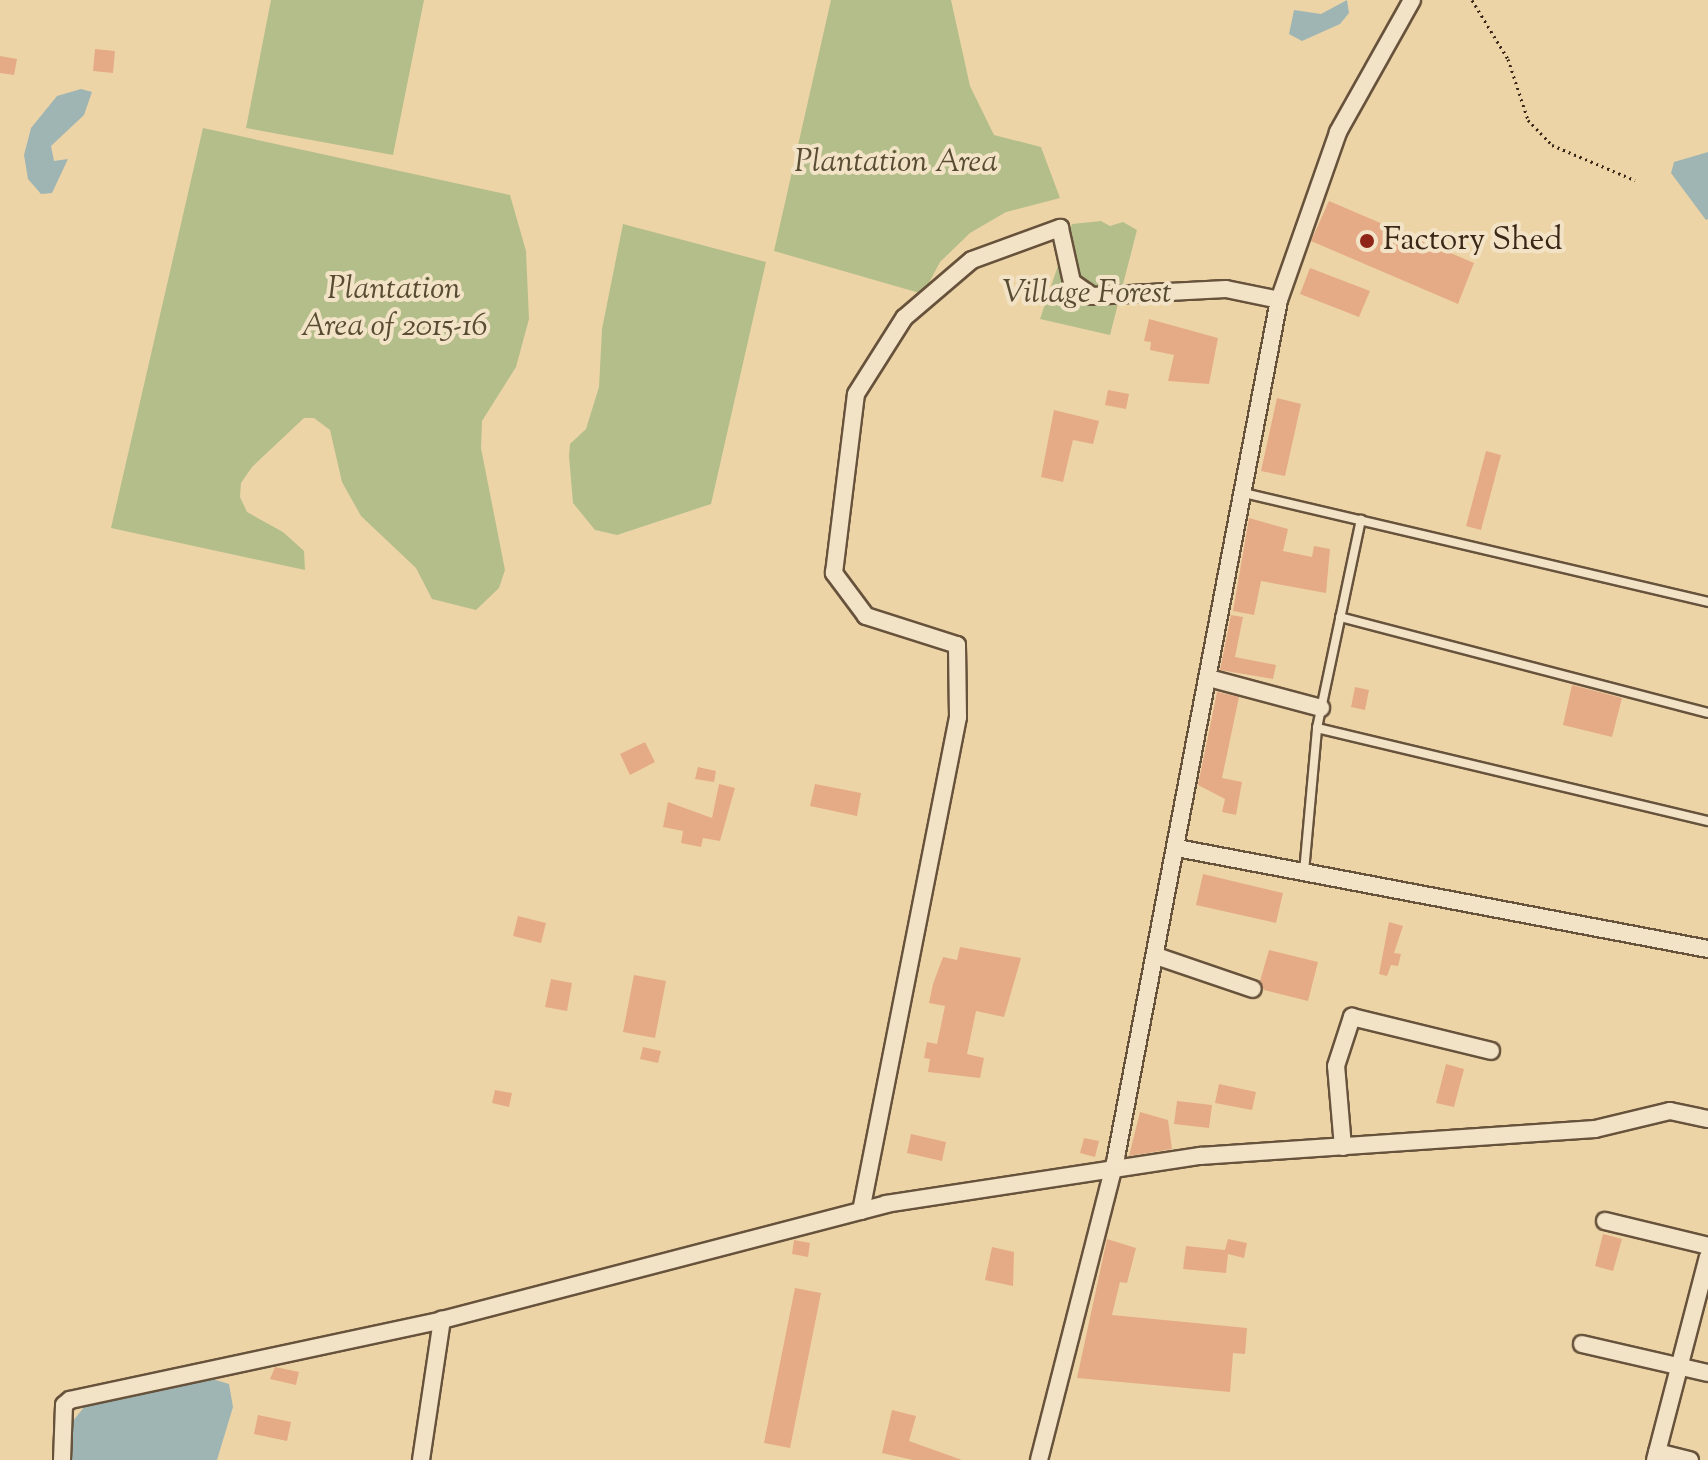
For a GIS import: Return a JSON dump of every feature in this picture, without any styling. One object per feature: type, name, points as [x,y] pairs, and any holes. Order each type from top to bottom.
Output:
[{"type":"street","points":[[1039,1460],[1114,1167],[1279,300],[1338,132],[1412,0]]},
{"type":"street","points":[[861,1211],[958,717],[957,645],[866,616],[834,573],[856,394],[904,318],[972,260],[1060,228],[1072,282],[1092,296],[1226,289],[1279,300]]},
{"type":"street","points":[[1209,678],[1321,708]]},
{"type":"street","points":[[1177,848],[1708,949]]},
{"type":"street","points":[[1156,956],[1253,989]]},
{"type":"street","points":[[1343,1147],[1336,1066],[1352,1017],[1491,1051]]},
{"type":"street","points":[[62,1460],[64,1405],[70,1400],[442,1320],[861,1211],[1114,1167],[1595,1129],[1670,1111],[1708,1119]]},
{"type":"street","points":[[1605,1221],[1708,1246]]},
{"type":"street","points":[[1690,1460],[1656,1456],[1708,1257]]},
{"type":"street","points":[[421,1460],[442,1320]]},
{"type":"street","points":[[1582,1344],[1708,1373]]},
{"type":"lane","points":[[1244,493],[1708,602]]},
{"type":"lane","points":[[1304,872],[1317,728],[1361,520]]},
{"type":"lane","points":[[1340,617],[1708,713]]},
{"type":"lane","points":[[1317,728],[1708,821]]},
{"type":"path","points":[[1472,0],[1508,59],[1528,120],[1552,145],[1635,180]]},
{"type":"green space","points":[[271,0],[424,0],[393,155],[246,128]]},
{"type":"green space","name":"Plantation Area","points":[[831,0],[951,0],[970,86],[994,135],[1041,147],[1060,198],[1006,212],[970,233],[940,262],[923,294],[774,251]]},
{"type":"green space","name":"Plantation Area of 2015-16","points":[[203,128],[510,195],[526,251],[529,319],[516,367],[482,421],[481,448],[505,570],[499,588],[476,610],[432,599],[416,568],[361,516],[342,482],[330,430],[314,418],[304,418],[252,467],[241,483],[240,497],[247,512],[283,532],[304,551],[305,570],[111,528]]},
{"type":"green space","name":"Village Forest","points":[[1101,221],[1110,226],[1123,222],[1137,230],[1110,335],[1040,319],[1072,224]]},
{"type":"green space","points":[[623,224],[766,262],[711,504],[617,535],[595,530],[573,503],[569,456],[570,444],[586,429],[599,387],[602,329]]},
{"type":"water","points":[[1347,0],[1349,13],[1340,24],[1302,41],[1289,34],[1294,10],[1321,14]]},
{"type":"water","points":[[81,89],[92,92],[84,115],[51,146],[54,161],[68,159],[52,193],[41,194],[28,179],[24,155],[31,128],[57,96]]},
{"type":"water","points":[[1708,152],[1706,220],[1671,173],[1674,162]]},
{"type":"water","points":[[209,1378],[229,1384],[233,1407],[217,1460],[67,1460],[73,1421],[88,1402]]},
{"type":"building","points":[[95,49],[115,51],[113,73],[93,71]]},
{"type":"building","points":[[0,56],[17,59],[14,75],[0,73]]},
{"type":"building","name":"Factory Shed","points":[[1329,201],[1474,263],[1458,304],[1311,241]]},
{"type":"building","points":[[1310,268],[1370,291],[1359,317],[1300,294]]},
{"type":"building","points":[[1149,319],[1218,338],[1209,384],[1168,381],[1174,355],[1150,350],[1151,342],[1144,341]]},
{"type":"building","points":[[1108,390],[1129,394],[1126,409],[1105,405]]},
{"type":"building","points":[[1277,398],[1301,404],[1285,476],[1261,471]]},
{"type":"building","points":[[1054,410],[1099,421],[1093,444],[1073,440],[1063,482],[1041,477]]},
{"type":"building","points":[[1486,451],[1501,455],[1481,530],[1466,526]]},
{"type":"building","points":[[1249,518],[1288,529],[1283,551],[1312,557],[1314,546],[1330,549],[1326,593],[1261,581],[1254,615],[1233,611]]},
{"type":"building","points":[[1231,615],[1243,617],[1235,657],[1276,665],[1273,679],[1220,670]]},
{"type":"building","points":[[1572,685],[1622,698],[1612,737],[1563,725]]},
{"type":"building","points":[[1355,687],[1369,690],[1365,710],[1351,707]]},
{"type":"building","points":[[1217,692],[1239,697],[1222,778],[1242,782],[1236,815],[1222,812],[1225,799],[1198,785]]},
{"type":"building","points":[[645,742],[655,762],[630,775],[620,754]]},
{"type":"building","points":[[698,767],[716,771],[714,782],[695,779]]},
{"type":"building","points":[[719,784],[735,788],[720,841],[703,838],[701,847],[681,843],[683,831],[663,827],[668,802],[712,818]]},
{"type":"building","points":[[815,784],[861,793],[857,816],[810,806]]},
{"type":"building","points":[[1203,874],[1283,893],[1276,923],[1196,905]]},
{"type":"building","points":[[518,916],[546,923],[541,943],[513,936]]},
{"type":"building","points":[[1389,922],[1403,926],[1394,953],[1401,954],[1398,966],[1391,965],[1387,976],[1379,974]]},
{"type":"building","points":[[960,947],[1021,958],[1004,1017],[976,1011],[967,1054],[984,1058],[980,1078],[928,1072],[930,1059],[924,1058],[927,1042],[937,1044],[945,1006],[929,1003],[933,984],[943,957],[957,960]]},
{"type":"building","points":[[1269,950],[1318,962],[1308,1001],[1264,990],[1260,981]]},
{"type":"building","points":[[634,975],[666,981],[655,1038],[623,1032]]},
{"type":"building","points":[[551,979],[572,983],[567,1011],[545,1007]]},
{"type":"building","points":[[643,1047],[661,1051],[658,1063],[640,1059]]},
{"type":"building","points":[[1446,1064],[1464,1069],[1454,1107],[1436,1103]]},
{"type":"building","points":[[1219,1084],[1256,1092],[1252,1110],[1215,1103]]},
{"type":"building","points":[[495,1090],[512,1093],[509,1107],[492,1103]]},
{"type":"building","points":[[1177,1101],[1212,1105],[1209,1128],[1174,1124]]},
{"type":"building","points":[[1140,1112],[1168,1120],[1172,1149],[1129,1156]]},
{"type":"building","points":[[911,1134],[946,1142],[942,1161],[907,1153]]},
{"type":"building","points":[[1084,1138],[1099,1141],[1095,1157],[1080,1153]]},
{"type":"building","points":[[1603,1234],[1622,1239],[1613,1271],[1595,1266]]},
{"type":"building","points":[[1107,1239],[1136,1248],[1127,1283],[1120,1282],[1112,1315],[1247,1328],[1245,1354],[1233,1353],[1230,1392],[1077,1378]]},
{"type":"building","points":[[1228,1239],[1247,1243],[1244,1258],[1228,1254],[1226,1273],[1183,1269],[1186,1246],[1225,1250]]},
{"type":"building","points":[[794,1240],[810,1243],[808,1257],[792,1254]]},
{"type":"building","points":[[992,1247],[1014,1252],[1013,1286],[985,1280]]},
{"type":"building","points":[[795,1288],[821,1293],[790,1448],[764,1443]]},
{"type":"building","points":[[275,1367],[299,1372],[296,1385],[270,1379]]},
{"type":"building","points":[[892,1410],[916,1416],[909,1441],[962,1460],[913,1460],[882,1453]]},
{"type":"building","points":[[258,1415],[291,1422],[287,1441],[254,1434]]},
{"type":"place","name":"Factory Shed","points":[[1367,241]]}]
